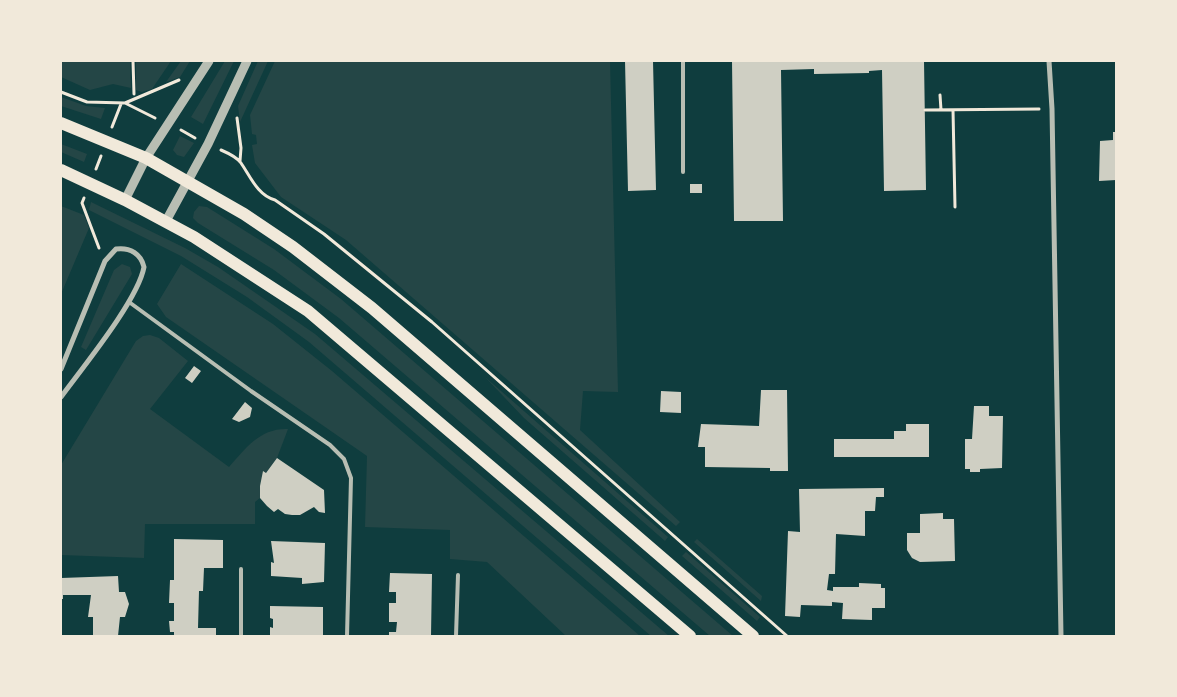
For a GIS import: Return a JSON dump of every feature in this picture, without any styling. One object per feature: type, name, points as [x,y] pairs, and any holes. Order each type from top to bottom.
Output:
[{"type":"main road","points":[[61,123],[146,158],[189,181],[293,246],[351,291],[753,636]]},
{"type":"main road","points":[[61,170],[166,221],[228,257],[329,327],[690,636]]},
{"type":"street","points":[[166,221],[189,181],[247,61]]},
{"type":"street","points":[[1049,61],[1052,109],[1061,636]]},
{"type":"street","points":[[125,200],[146,158],[207,65]]},
{"type":"street","points":[[61,369],[104,261],[116,249],[131,250],[143,260],[143,274],[129,302],[61,397]]},
{"type":"lane","points":[[683,61],[683,172]]},
{"type":"lane","points":[[129,302],[251,392],[330,445],[344,459],[351,478],[347,636]]},
{"type":"lane","points":[[241,569],[241,636]]},
{"type":"lane","points":[[456,636],[458,575]]},
{"type":"path","points":[[133,61],[134,94]]},
{"type":"path","points":[[115,119],[123,104],[207,65]]},
{"type":"path","points":[[234,89],[242,148],[240,162]]},
{"type":"path","points":[[61,92],[87,102],[123,104],[142,112]]},
{"type":"path","points":[[940,95],[941,110]]},
{"type":"path","points":[[925,110],[1052,109]]},
{"type":"path","points":[[953,110],[955,207]]},
{"type":"path","points":[[182,131],[196,138]]},
{"type":"path","points":[[229,154],[240,162],[256,186],[268,198],[275,200],[324,234],[432,322],[787,636]]},
{"type":"path","points":[[96,167],[99,159]]},
{"type":"path","points":[[84,197],[82,203],[104,261]]},
{"type":"shaded area","points":[[61,61],[130,61],[131,88],[113,84],[90,90],[61,77]]},
{"type":"shaded area","points":[[136,61],[171,61],[152,89],[142,92],[136,90]]},
{"type":"shaded area","points":[[181,61],[190,61],[180,77],[166,82]]},
{"type":"shaded area","points":[[225,61],[234,61],[203,124],[191,117]]},
{"type":"shaded area","points":[[258,61],[268,61],[240,122],[238,106]]},
{"type":"shaded area","points":[[275,61],[610,61],[618,392],[583,391],[580,430],[680,522],[676,526],[346,240],[281,197],[255,163],[252,145],[257,144],[256,135],[252,134],[250,115]]},
{"type":"shaded area","points":[[61,97],[86,106],[105,108],[101,119],[61,106]]},
{"type":"shaded area","points":[[180,136],[194,143],[184,157],[177,155],[173,150]]},
{"type":"shaded area","points":[[61,144],[87,154],[84,162],[61,152]]},
{"type":"shaded area","points":[[91,202],[185,248],[218,267],[315,334],[669,636],[651,636],[309,342],[247,297],[181,256],[89,210]]},
{"type":"shaded area","points":[[61,206],[84,215],[89,228],[61,294]]},
{"type":"shaded area","points":[[199,206],[207,207],[274,249],[341,299],[733,636],[710,636],[339,318],[274,270],[198,223],[193,218],[194,212]]},
{"type":"shaded area","points":[[122,264],[130,267],[132,274],[86,350],[81,347],[114,270]]},
{"type":"shaded area","points":[[181,264],[273,324],[332,371],[640,636],[566,636],[487,562],[450,559],[450,530],[365,527],[367,456],[166,317],[157,304]]},
{"type":"shaded area","points":[[150,335],[159,338],[188,361],[150,409],[229,467],[254,440],[269,432],[288,429],[277,458],[266,473],[263,472],[260,498],[255,502],[255,524],[145,524],[144,558],[61,555],[61,465],[136,341],[143,336]]},
{"type":"shaded area","points":[[485,377],[668,537],[665,541],[524,418]]},
{"type":"shaded area","points":[[697,539],[762,596],[761,601],[694,542]]},
{"type":"shaded area","points":[[686,552],[760,617],[757,621],[682,556]]},
{"type":"building","points":[[625,61],[653,61],[656,190],[628,191]]},
{"type":"building","points":[[732,61],[924,61],[926,190],[884,191],[882,70],[869,71],[869,73],[814,74],[814,69],[781,70],[783,221],[734,221]]},
{"type":"building","points":[[1113,132],[1116,132],[1116,180],[1099,181],[1100,141],[1113,140]]},
{"type":"building","points":[[690,184],[702,184],[702,193],[690,193]]},
{"type":"building","points":[[194,366],[201,371],[192,383],[185,378]]},
{"type":"building","points":[[761,390],[787,390],[788,471],[770,471],[770,468],[705,467],[705,447],[698,447],[701,424],[759,426]]},
{"type":"building","points":[[661,391],[681,392],[681,413],[660,412]]},
{"type":"building","points":[[245,402],[252,408],[250,417],[239,422],[232,419]]},
{"type":"building","points":[[974,406],[989,406],[989,416],[1003,416],[1002,468],[980,469],[980,472],[970,472],[970,469],[965,469],[965,439],[972,439]]},
{"type":"building","points":[[906,424],[929,424],[929,457],[834,457],[834,439],[894,439],[894,431],[906,431]]},
{"type":"building","points":[[277,458],[324,490],[325,513],[319,512],[314,507],[300,515],[285,514],[278,509],[274,512],[260,498],[263,471],[266,473]]},
{"type":"building","points":[[884,488],[884,497],[876,497],[875,511],[865,511],[865,536],[836,534],[835,574],[829,574],[827,590],[833,591],[833,587],[859,587],[859,583],[881,584],[881,588],[885,588],[885,608],[872,608],[872,620],[842,619],[843,603],[832,602],[832,606],[801,605],[800,617],[785,616],[788,531],[800,532],[799,489]]},
{"type":"building","points":[[943,513],[943,519],[954,519],[955,561],[920,562],[912,558],[907,550],[907,533],[920,533],[920,514]]},
{"type":"building","points":[[174,539],[223,540],[223,568],[204,568],[203,591],[199,591],[198,628],[216,628],[216,636],[174,636],[174,632],[170,632],[169,621],[174,621],[174,603],[169,603],[170,580],[174,580]]},
{"type":"building","points":[[271,541],[325,543],[324,582],[302,584],[302,578],[271,576],[271,562],[274,563]]},
{"type":"building","points":[[390,573],[432,574],[431,636],[389,636],[389,632],[396,632],[397,622],[389,622],[389,603],[396,603],[396,592],[389,592]]},
{"type":"building","points":[[118,576],[119,592],[125,592],[129,604],[125,617],[120,617],[118,636],[93,635],[93,617],[88,617],[91,595],[63,595],[63,599],[61,599],[61,578]]},
{"type":"building","points":[[270,606],[323,607],[323,636],[270,636],[270,627],[273,628],[273,619],[270,618]]}]
